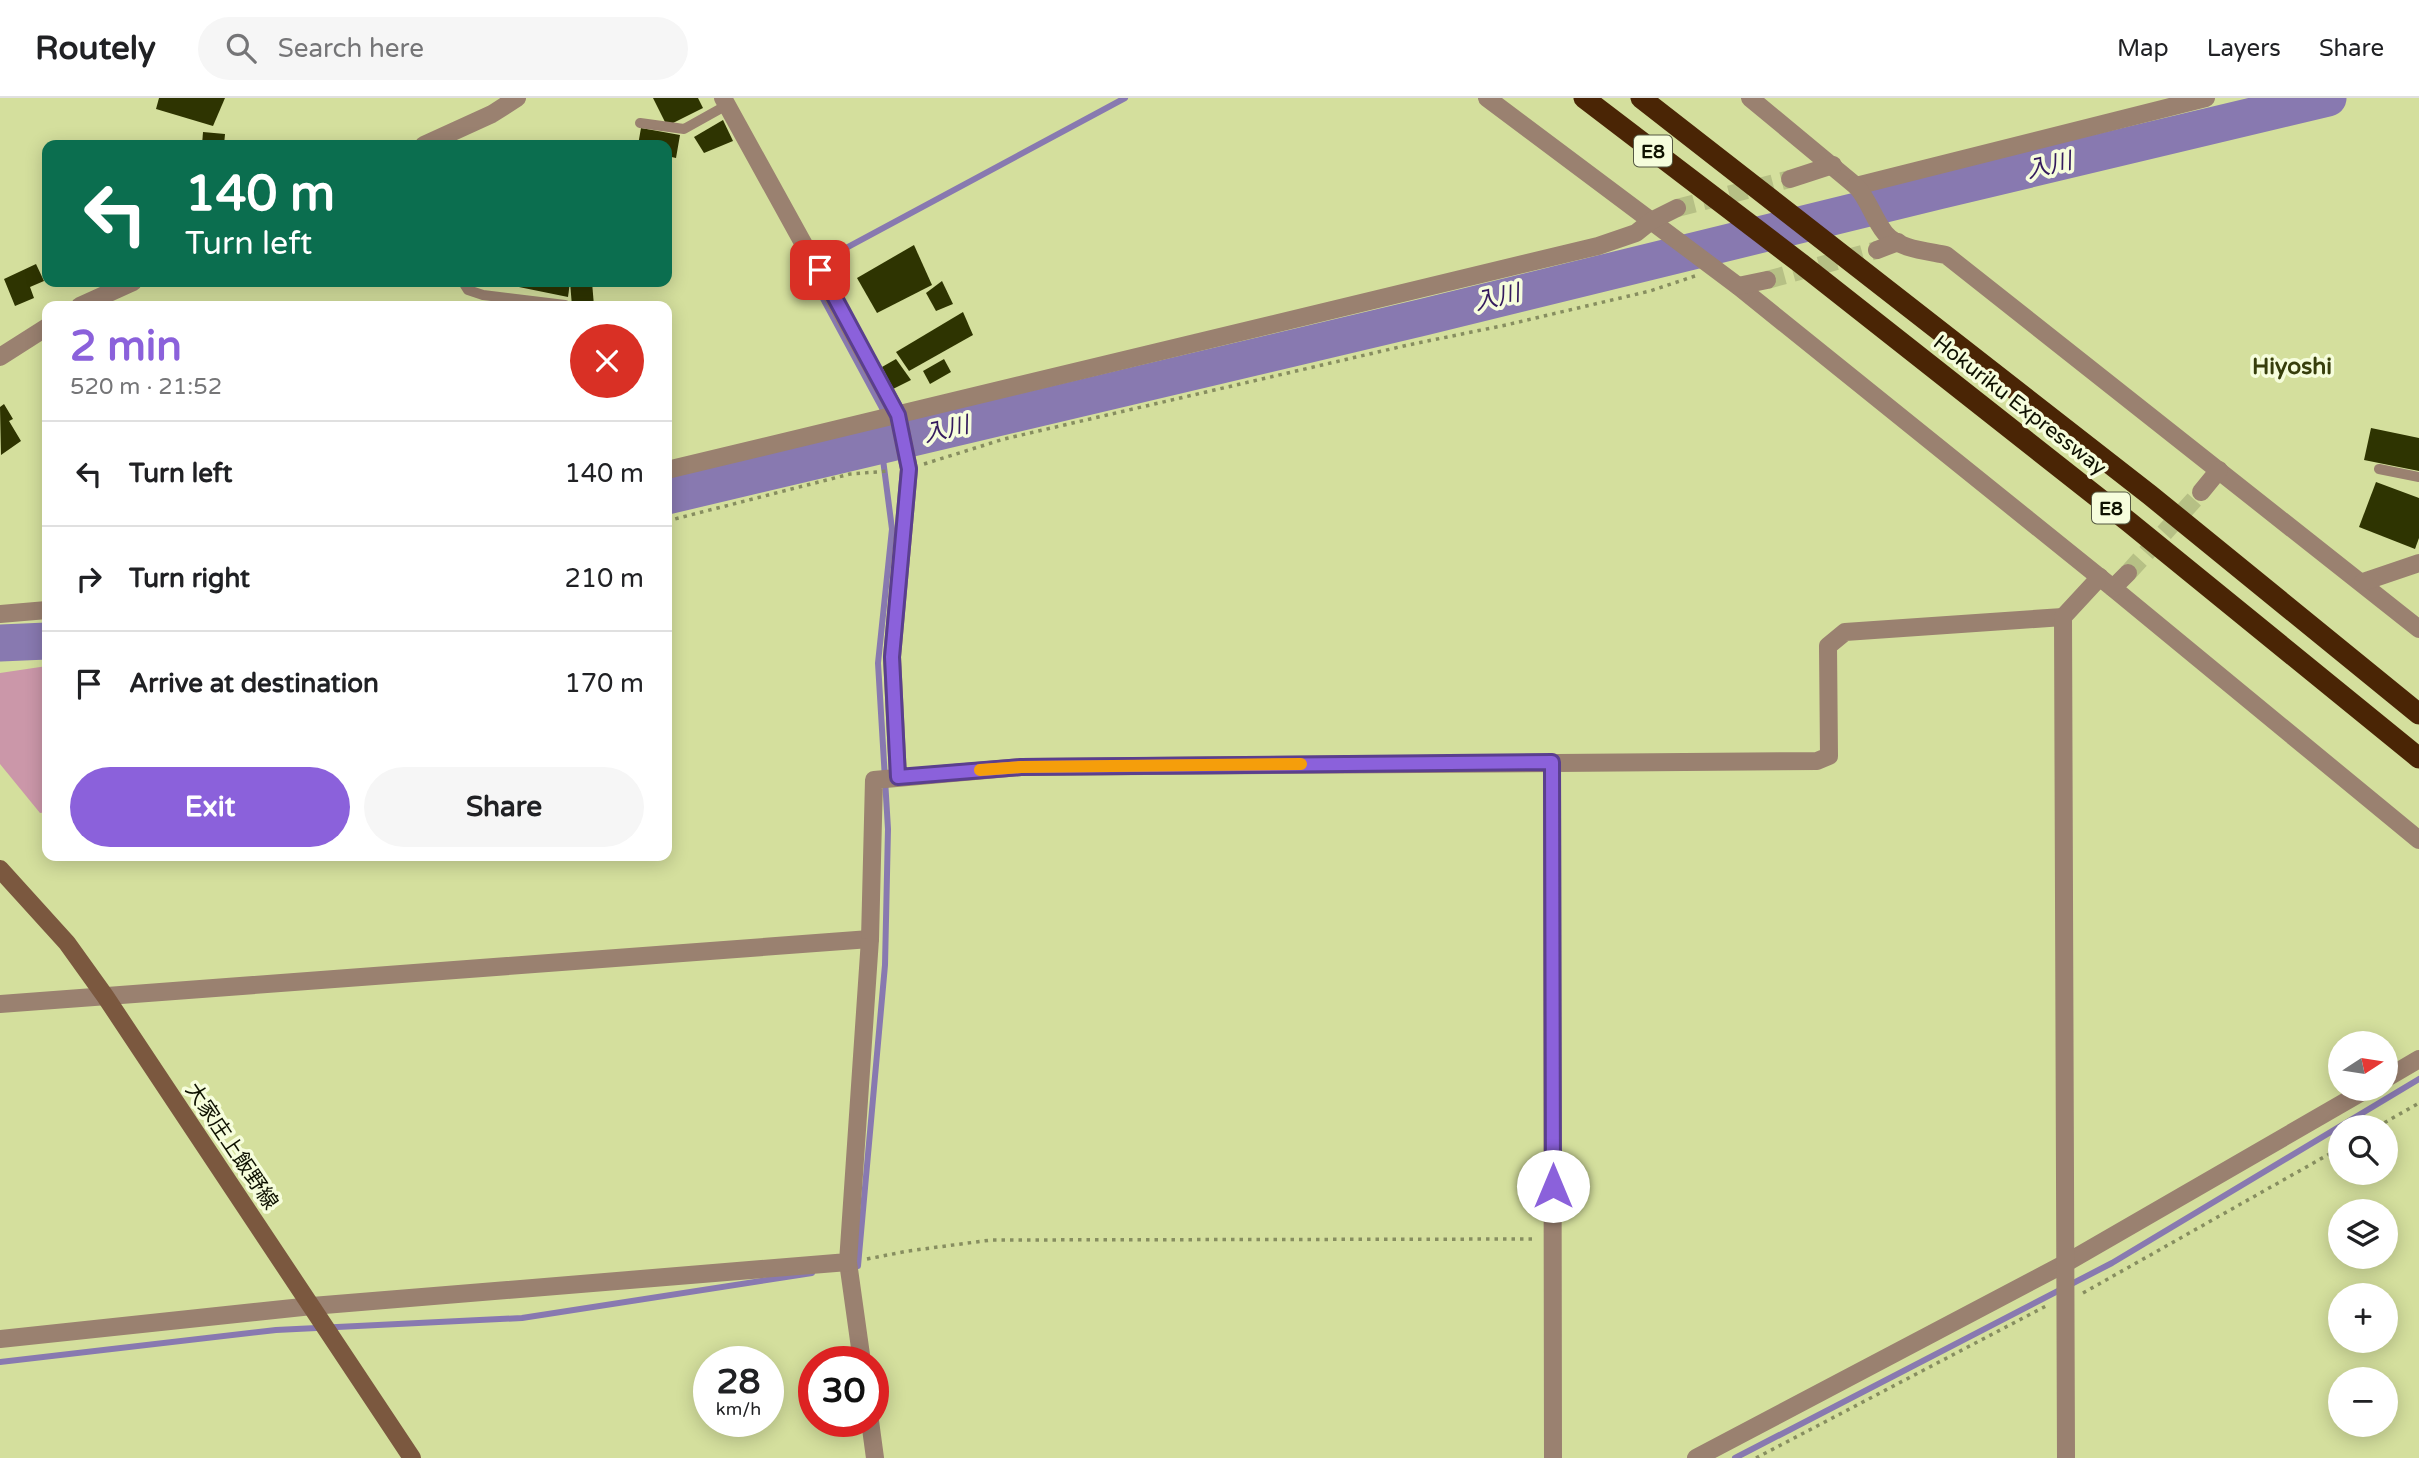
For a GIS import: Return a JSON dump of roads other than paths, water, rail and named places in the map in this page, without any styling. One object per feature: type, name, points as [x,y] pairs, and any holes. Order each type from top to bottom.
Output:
[{"type":"highway","name":"Hokuriku Expressway","points":[[1584,98],[1799,262],[2129,522],[2419,758]]},
{"type":"highway","name":"Hokuriku Expressway","points":[[1641,98],[2150,495],[2419,714]]},
{"type":"main road","name":"大家庄上飯野線","points":[[0,869],[67,943],[105,996],[412,1458]]},
{"type":"street","points":[[435,140],[492,114],[517,98]]},
{"type":"street","points":[[1487,98],[1738,286],[2107,582],[2419,840]]},
{"type":"street","points":[[1750,98],[1856,186],[1886,234],[1914,248],[1946,255],[2363,582],[2419,629]]},
{"type":"street","points":[[1856,186],[2206,98]]},
{"type":"street","points":[[725,102],[879,376],[898,415],[909,465],[892,657],[898,777]]},
{"type":"street","points":[[1790,179],[1833,165]]},
{"type":"street","points":[[672,469],[1598,246],[1636,233],[1651,221],[1677,208]]},
{"type":"street","points":[[1877,250],[1898,242]]},
{"type":"street","points":[[1738,286],[1767,280]]},
{"type":"street","points":[[91,301],[122,287]]},
{"type":"street","points":[[0,357],[42,330]]},
{"type":"street","points":[[2202,492],[2219,470]]},
{"type":"street","points":[[2363,582],[2419,563]]},
{"type":"street","points":[[860,1346],[848,1262],[870,939],[874,780],[1021,767],[1817,761],[1829,756],[1828,646],[1845,632],[2063,617],[2107,582],[2128,573]]},
{"type":"street","points":[[0,614],[42,610]]},
{"type":"street","points":[[2063,617],[2066,1458]]},
{"type":"street","points":[[1552,762],[1553,1458]]},
{"type":"street","points":[[0,1004],[870,939]]},
{"type":"street","points":[[2398,1071],[2419,1059]]},
{"type":"street","points":[[1696,1458],[2066,1263],[2346,1101]]},
{"type":"street","points":[[0,1339],[312,1306],[848,1262]]},
{"type":"street","points":[[872,1437],[875,1458]]},
{"type":"lane","points":[[640,122],[684,129],[725,102]]},
{"type":"lane","points":[[466,287],[482,295],[532,301]]},
{"type":"lane","points":[[2379,469],[2419,477]]},
{"type":"waterway","points":[[890,442],[882,408],[807,269],[1125,98]]},
{"type":"waterway","name":"入川","points":[[672,495],[1424,317],[2328,98]]},
{"type":"waterway","points":[[850,1267],[858,1266],[885,965],[888,829],[878,663],[892,529],[881,444]]},
{"type":"waterway","name":"入川","points":[[0,643],[42,641]]},
{"type":"waterway","points":[[1735,1458],[2112,1263],[2419,1079]]},
{"type":"waterway","points":[[0,1362],[276,1330],[522,1318],[812,1273]]},
{"type":"tunnel","points":[[1677,208],[1790,179]]},
{"type":"tunnel","points":[[1767,280],[1877,250]]},
{"type":"tunnel","points":[[2128,573],[2201,492]]},
{"type":"district","name":"Hiyoshi","points":[[2292,366]]}]
